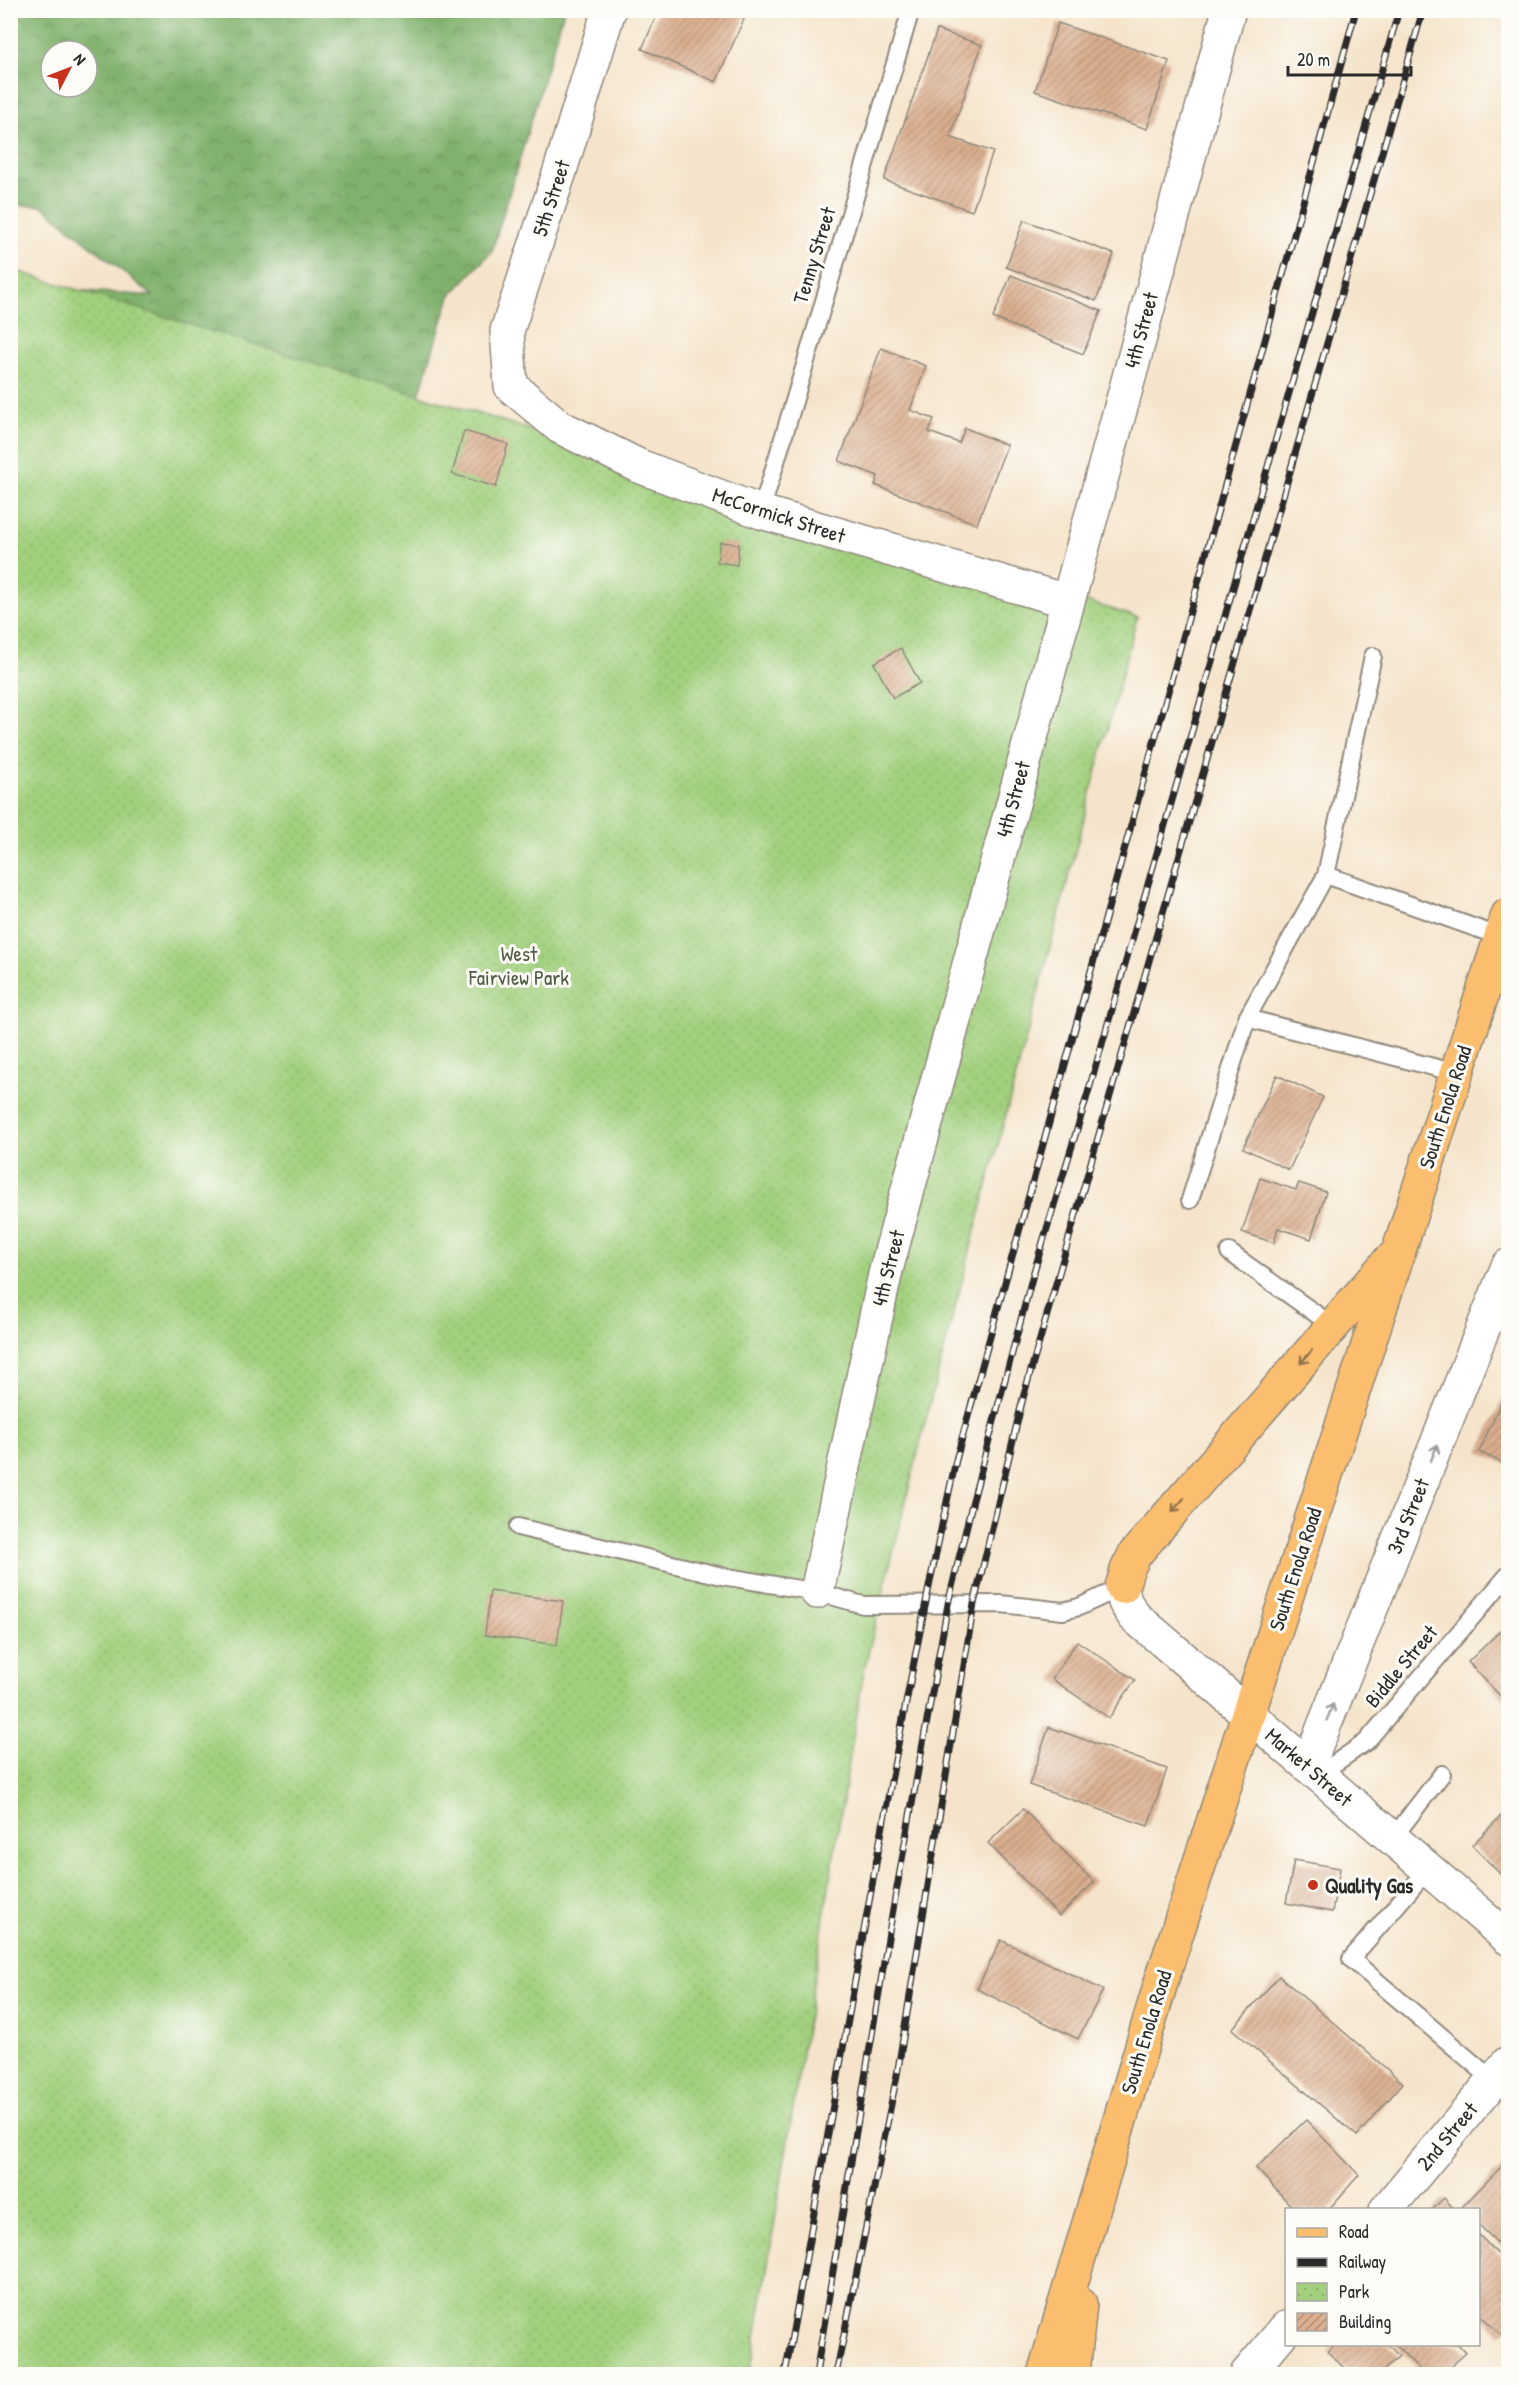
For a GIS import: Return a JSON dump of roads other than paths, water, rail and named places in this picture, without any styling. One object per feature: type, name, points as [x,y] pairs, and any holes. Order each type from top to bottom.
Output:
[{"type":"main road","name":"South Enola Road","points":[[1044,2374],[1162,1979],[1505,926]]},
{"type":"main road","points":[[1122,1587],[1126,1570],[1135,1554],[1399,1249]]},
{"type":"main road","name":"South Enola Road","points":[[1073,2374],[1089,2225]]},
{"type":"street","name":"5th Street","points":[[511,386],[507,332],[560,171],[609,10]]},
{"type":"street","name":"4th Street","points":[[817,1592],[886,1270],[1229,10]]},
{"type":"street","name":"McCormick Street","points":[[511,386],[560,428],[639,466],[761,512],[1067,601]]},
{"type":"street","name":"3rd Street","points":[[1313,1770],[1509,1266]]},
{"type":"street","name":"Market Street","points":[[1122,1587],[1125,1602],[1134,1616],[1509,1938]]},
{"type":"street","name":"2nd Street","points":[[1388,2208],[1501,2072]]},
{"type":"street","points":[[1247,2374],[1285,2330]]},
{"type":"lane","name":"Tenny Street","points":[[761,512],[911,10]]},
{"type":"lane","points":[[1190,1200],[1247,1018],[1326,875],[1373,656]]},
{"type":"lane","points":[[1326,875],[1505,926]]},
{"type":"lane","points":[[1247,1018],[1456,1073]]},
{"type":"lane","points":[[1229,1252],[1333,1326]]},
{"type":"lane","points":[[518,1527],[722,1576],[817,1592],[863,1605],[1001,1604],[1063,1611],[1079,1607],[1122,1587]]},
{"type":"lane","name":"Biddle Street","points":[[1313,1770],[1366,1742],[1509,1575]]},
{"type":"lane","points":[[1393,1838],[1442,1774]]},
{"type":"lane","points":[[1428,1869],[1351,1959],[1501,2072]]},
{"type":"railway","points":[[785,2374],[887,1802],[956,1460],[1356,10]]},
{"type":"railway","points":[[816,2374],[889,1932],[948,1604],[972,1504],[1032,1278],[1088,1093],[1399,10]]},
{"type":"railway","points":[[836,2374],[897,2075],[974,1604],[1023,1398],[1423,10]]},
{"type":"place","name":"Quality Gas","points":[[1313,1885]]},
{"type":"park label","name":"West Fairview Park","points":[[519,965]]}]
